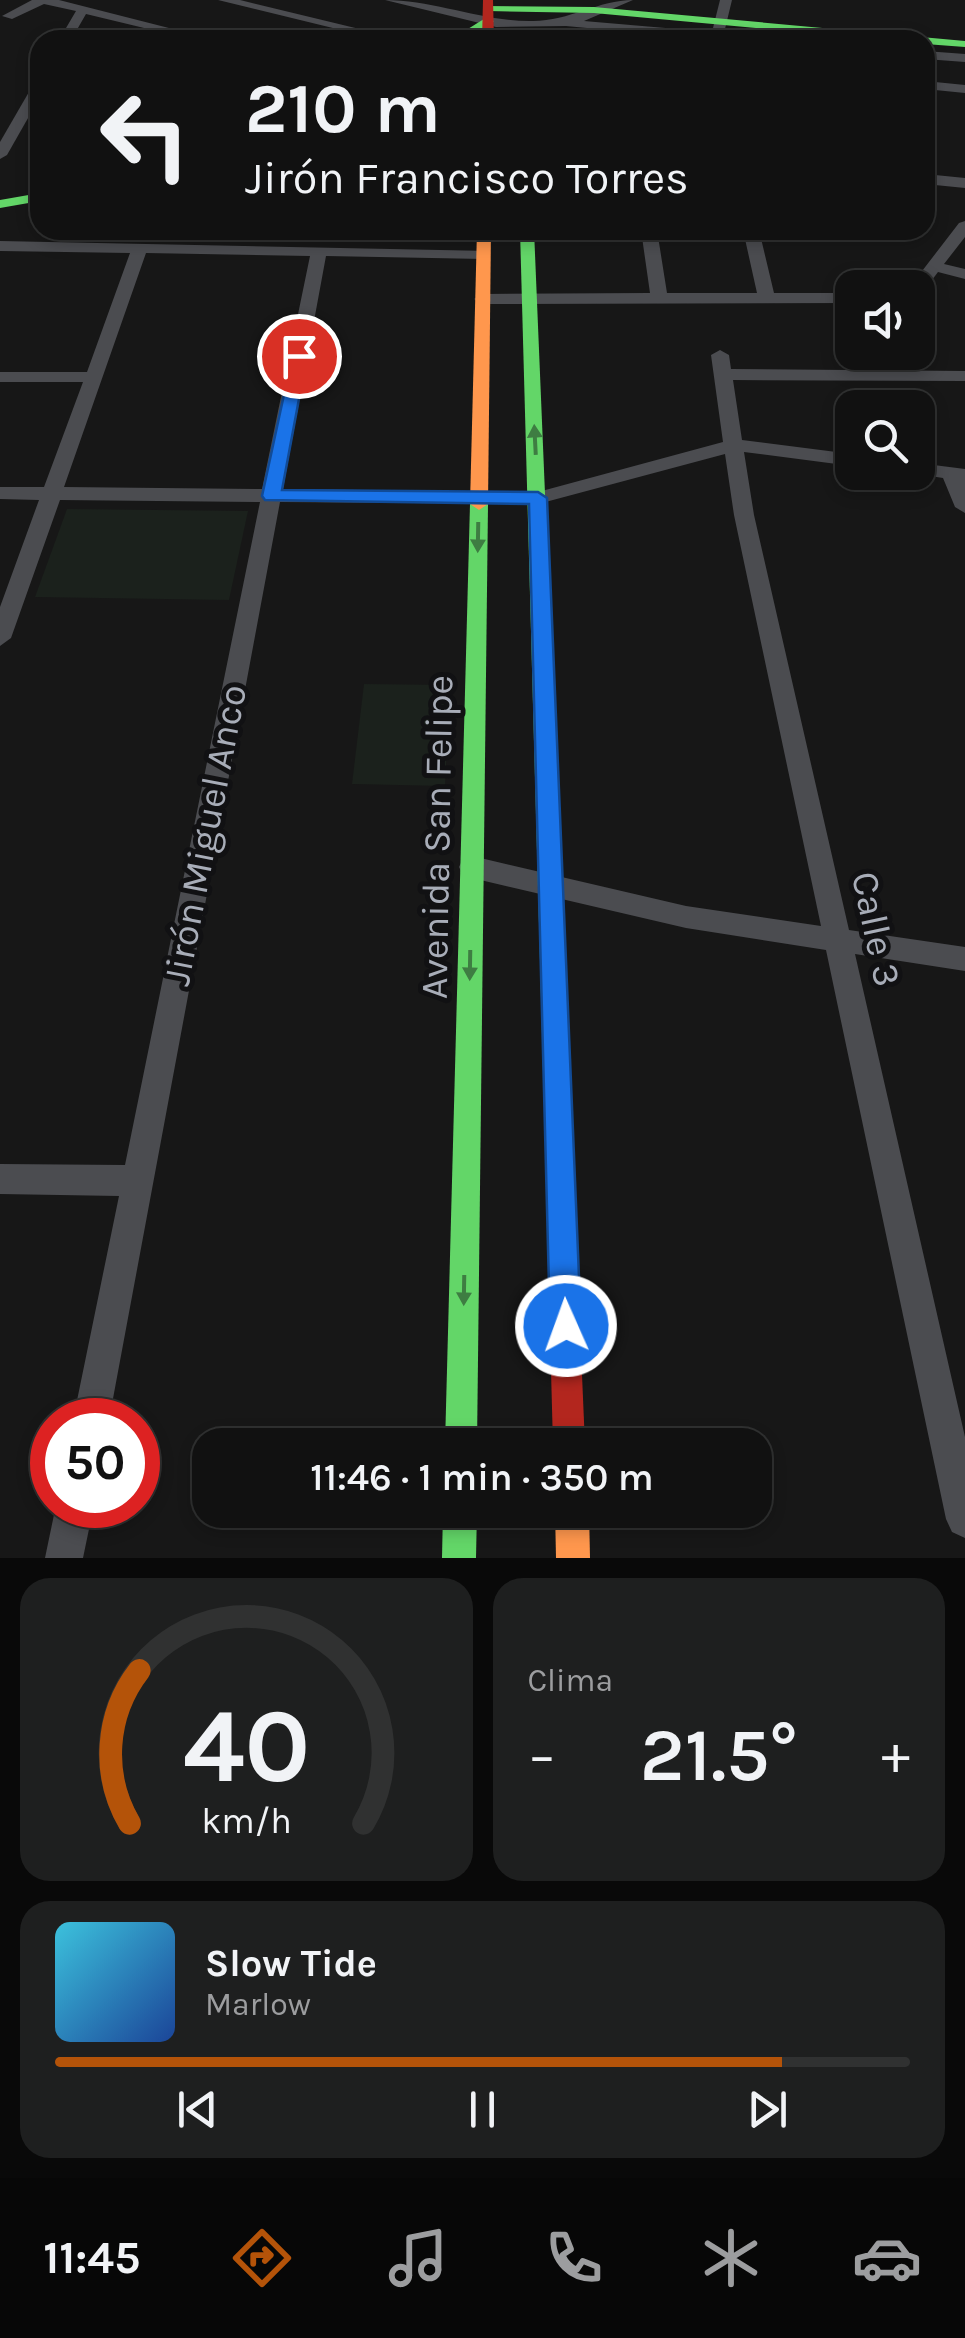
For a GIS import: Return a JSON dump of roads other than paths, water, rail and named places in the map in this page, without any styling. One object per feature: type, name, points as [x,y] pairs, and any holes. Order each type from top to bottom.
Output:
[{"type":"main road","points":[[490,22],[594,10],[656,23],[721,19],[746,30]]},
{"type":"main road","points":[[490,22],[523,18]]},
{"type":"main road","points":[[935,42],[965,44]]},
{"type":"main road","points":[[1,201],[30,186]]},
{"type":"main road","points":[[1,201],[30,198]]},
{"type":"main road","points":[[527,240],[569,1428]]},
{"type":"main road","name":"Avenida San Felipe","points":[[461,1428],[484,242]]},
{"type":"main road","points":[[459,1558],[460,1528]]},
{"type":"main road","points":[[572,1528],[573,1558]]},
{"type":"street","points":[[2,12],[43,0],[149,30]]},
{"type":"street","points":[[224,0],[356,30]]},
{"type":"street","points":[[391,0],[490,22]]},
{"type":"street","points":[[564,22],[626,0]]},
{"type":"street","points":[[72,30],[83,10]]},
{"type":"street","points":[[523,18],[604,30]]},
{"type":"street","points":[[636,30],[656,23]]},
{"type":"street","points":[[935,56],[965,58]]},
{"type":"street","points":[[935,87],[965,89]]},
{"type":"street","points":[[0,156],[30,103]]},
{"type":"street","points":[[935,180],[965,183]]},
{"type":"street","points":[[930,270],[965,226]]},
{"type":"street","points":[[651,240],[660,298]]},
{"type":"street","points":[[754,240],[768,298]]},
{"type":"street","points":[[0,246],[319,251],[484,242]]},
{"type":"street","points":[[0,638],[140,248]]},
{"type":"street","name":"Jirón Miguel Anco","points":[[95,1398],[319,251]]},
{"type":"street","points":[[933,266],[965,274]]},
{"type":"street","points":[[483,299],[835,298]]},
{"type":"street","name":"Calle 3","points":[[965,376],[722,364],[744,515],[965,1519]]},
{"type":"street","points":[[0,377],[94,377]]},
{"type":"street","points":[[0,493],[538,498],[735,444],[835,458]]},
{"type":"street","points":[[958,474],[965,507]]},
{"type":"street","points":[[472,867],[686,916],[841,943],[965,958]]},
{"type":"street","points":[[0,1179],[138,1182]]},
{"type":"street","points":[[64,1558],[70,1528]]}]
